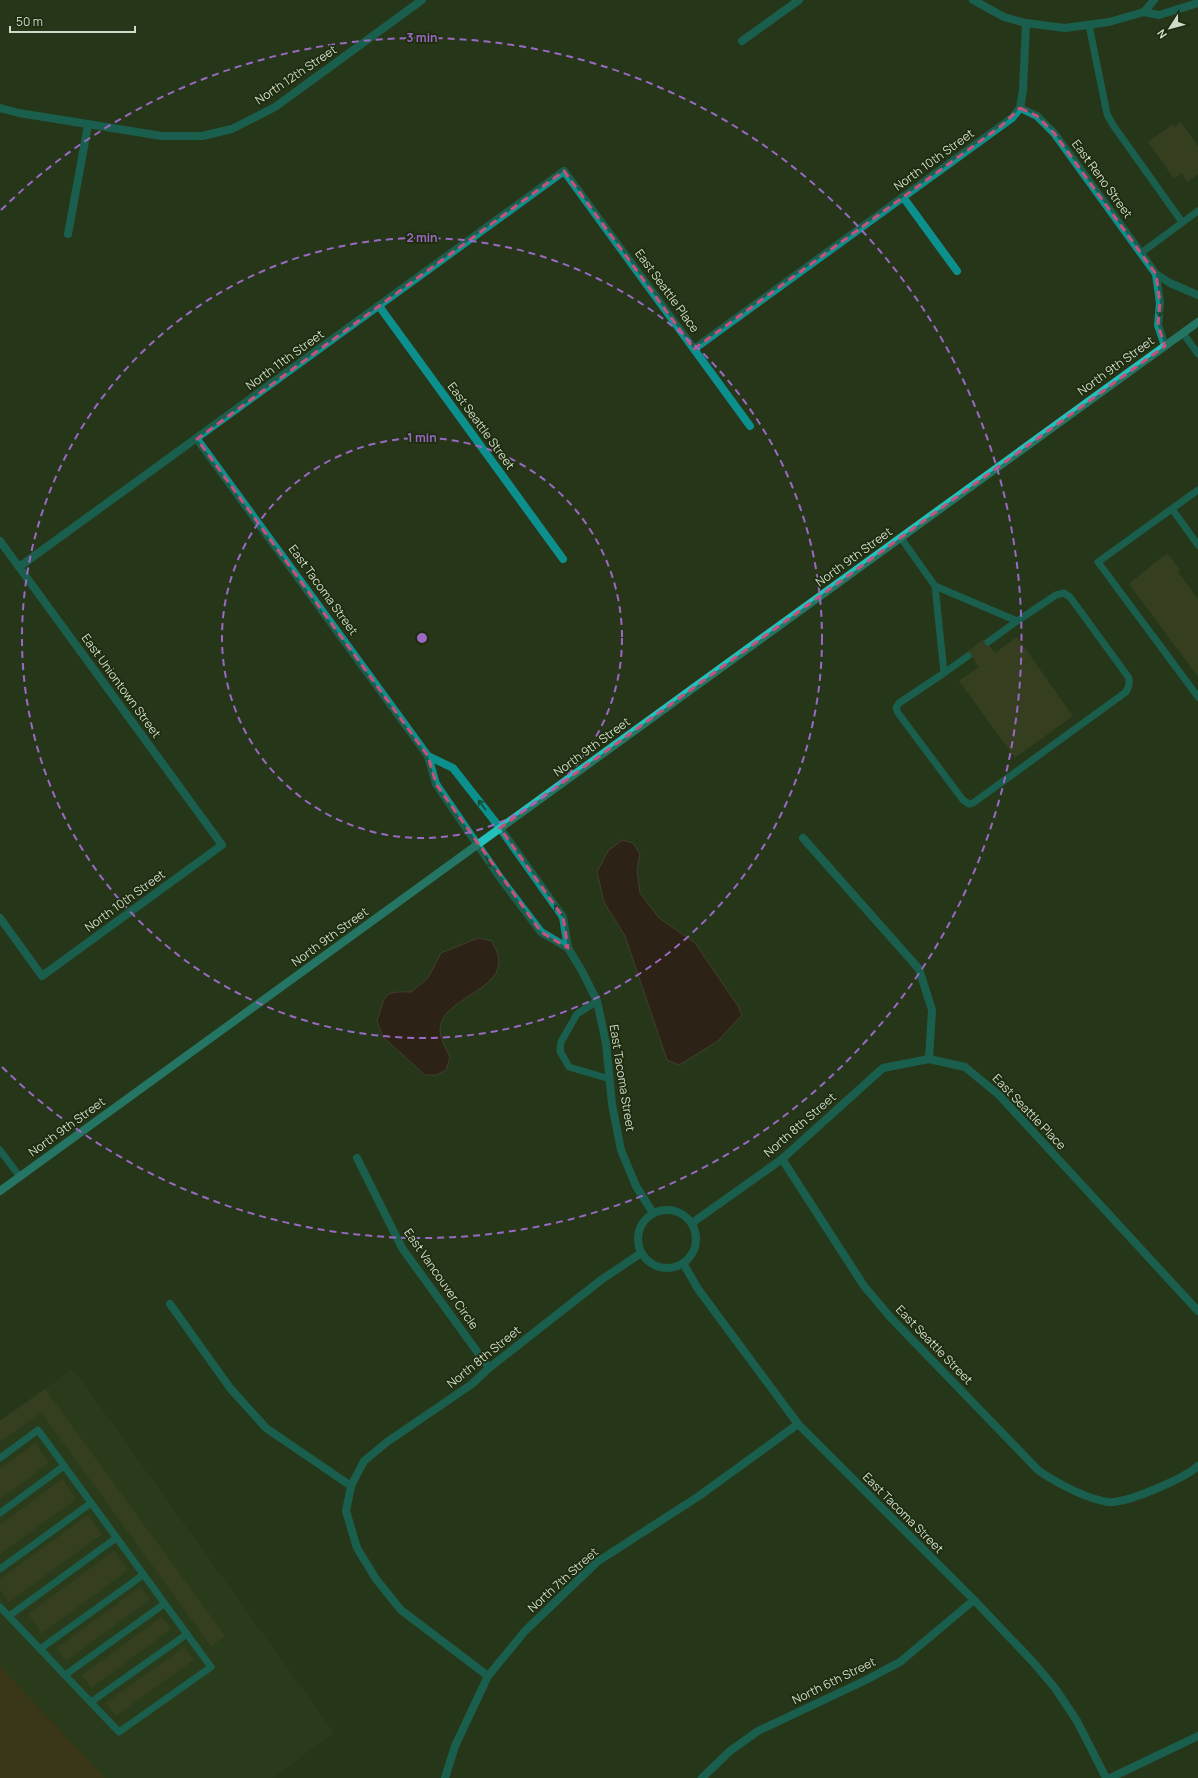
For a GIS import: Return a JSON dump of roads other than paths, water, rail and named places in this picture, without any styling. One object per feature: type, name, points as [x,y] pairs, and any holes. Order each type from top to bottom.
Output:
[{"type":"main road","name":"North 9th Street","points":[[0,1191],[1198,322]]},
{"type":"street","name":"North 12th Street","points":[[88,126],[170,137],[202,136],[232,129],[275,107],[422,0]]},
{"type":"street","points":[[742,41],[799,0]]},
{"type":"street","points":[[973,0],[1004,17],[1026,23],[1065,28],[1090,25],[1144,12],[1159,15],[1198,3]]},
{"type":"street","points":[[1144,12],[1154,0]]},
{"type":"street","points":[[1020,108],[1023,90],[1026,23]]},
{"type":"street","points":[[0,108],[88,126],[68,234]]},
{"type":"street","name":"North 10th Street","points":[[694,349],[1012,118],[1020,108]]},
{"type":"street","name":"East Reno Street","points":[[1020,108],[1037,116],[1054,133],[1156,274],[1170,283],[1198,295]]},
{"type":"street","name":"North 11th Street","points":[[19,567],[564,171]]},
{"type":"street","name":"East Seattle Place","points":[[564,171],[750,426]]},
{"type":"street","points":[[903,197],[957,271]]},
{"type":"street","name":"East Reno Street","points":[[1156,274],[1160,303],[1158,325],[1166,346]]},
{"type":"street","name":"East Seattle Street","points":[[379,306],[563,559]]},
{"type":"street","name":"East Tacoma Street","points":[[197,439],[428,756],[436,784],[477,845],[541,932],[568,948]]},
{"type":"street","name":"East Uniontown Street","points":[[0,541],[222,845]]},
{"type":"street","name":"East Tacoma Street","points":[[428,756],[453,768],[500,828],[563,917],[568,948],[582,971],[597,1001],[606,1042],[610,1079],[622,1150],[636,1186],[653,1213]]},
{"type":"street","points":[[803,838],[918,969],[932,1010],[929,1059]]},
{"type":"street","name":"North 10th Street","points":[[0,918],[42,976],[222,845]]},
{"type":"street","name":"East Seattle Place","points":[[929,1059],[964,1067],[998,1095],[1198,1311]]},
{"type":"street","name":"North 8th Street","points":[[692,1222],[782,1159],[884,1068],[929,1059]]},
{"type":"street","name":"East Vancouver Circle","points":[[357,1158],[402,1248],[489,1368]]},
{"type":"street","name":"East Seattle Street","points":[[782,1159],[864,1286],[891,1318],[1039,1471],[1065,1488],[1109,1502],[1147,1493],[1191,1472],[1198,1466]]},
{"type":"street","points":[[667,1209],[674,1210],[684,1215],[692,1222],[695,1231],[696,1245],[690,1257],[683,1263],[674,1267],[660,1267],[650,1263],[641,1253],[638,1243],[639,1229],[644,1220],[653,1213],[667,1209]]},
{"type":"street","name":"North 8th Street","points":[[488,1676],[401,1610],[376,1579],[357,1548],[346,1511],[351,1486],[364,1461],[387,1442],[472,1384],[489,1368],[601,1280],[641,1253]]},
{"type":"street","name":"East Tacoma Street","points":[[683,1263],[698,1289],[798,1424],[974,1600],[1033,1662],[1055,1688],[1077,1721],[1106,1778]]},
{"type":"street","points":[[170,1304],[230,1388],[266,1428],[351,1486]]},
{"type":"street","name":"North 7th Street","points":[[446,1778],[455,1746],[488,1676],[525,1631],[597,1562],[699,1496],[798,1424]]},
{"type":"street","name":"North 6th Street","points":[[702,1778],[730,1751],[758,1731],[864,1681],[900,1662],[974,1600]]},
{"type":"street","points":[[1110,1778],[1198,1736]]},
{"type":"lane","points":[[1090,25],[1107,114],[1113,125],[1182,222]]},
{"type":"lane","points":[[1141,253],[1198,210]]},
{"type":"lane","points":[[1183,333],[1198,354]]},
{"type":"lane","points":[[1198,490],[1098,562],[1198,697]]},
{"type":"lane","points":[[1172,508],[1198,544]]},
{"type":"lane","points":[[901,538],[935,586],[944,673]]},
{"type":"lane","points":[[935,586],[1017,621]]},
{"type":"lane","points":[[968,656],[899,703],[896,708],[898,713],[963,800],[969,804],[974,803],[1126,692],[1129,685],[1129,678],[1070,597],[1064,593],[1056,595],[988,642]]},
{"type":"lane","points":[[597,1001],[577,1014],[561,1042],[560,1051],[568,1067],[610,1079]]},
{"type":"lane","points":[[0,1150],[20,1177]]},
{"type":"lane","points":[[0,1458],[38,1430],[211,1667],[119,1732],[0,1607]]},
{"type":"lane","points":[[0,1513],[64,1466]]},
{"type":"lane","points":[[0,1569],[91,1504]]},
{"type":"lane","points":[[9,1616],[116,1538]]},
{"type":"lane","points":[[40,1649],[143,1575]]},
{"type":"lane","points":[[65,1675],[164,1604]]},
{"type":"lane","points":[[91,1702],[186,1634]]}]
